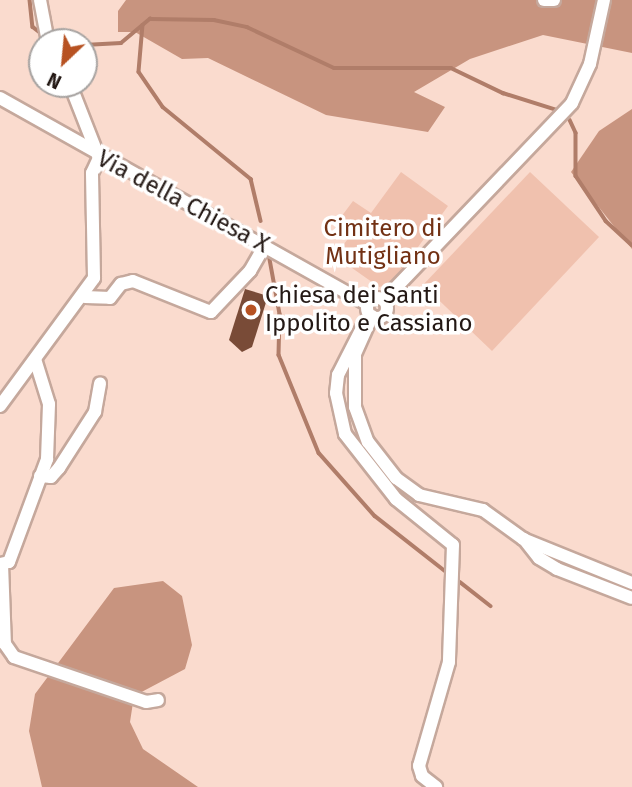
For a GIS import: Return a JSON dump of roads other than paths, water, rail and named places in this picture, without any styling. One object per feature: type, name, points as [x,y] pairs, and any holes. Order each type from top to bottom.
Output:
[{"type":"street","points":[[40,0],[45,28]]},
{"type":"street","points":[[544,0],[554,0]]},
{"type":"street","points":[[367,316],[384,315],[384,300],[572,103],[590,64],[604,0]]},
{"type":"street","name":"Via della Chiesa X","points":[[0,98],[99,158],[265,245],[367,316]]},
{"type":"street","points":[[0,405],[85,297],[96,264],[92,173],[99,158],[75,98]]},
{"type":"street","points":[[85,297],[110,298],[121,284],[133,281],[211,312],[250,271],[265,245]]},
{"type":"street","points":[[367,316],[355,354],[355,407],[381,461],[419,495],[483,510],[523,539],[539,558],[557,569],[632,598]]},
{"type":"street","points":[[367,316],[338,375],[336,393],[345,434],[396,499],[453,545],[449,662],[419,766],[422,776],[436,787]]},
{"type":"street","points":[[35,359],[50,415],[47,459],[9,562],[1,564],[5,644],[14,657],[146,702],[158,700]]},
{"type":"street","points":[[40,476],[51,477],[59,468],[95,412],[100,383]]},
{"type":"street","points":[[523,539],[632,583]]},
{"type":"waterway","points":[[30,0],[34,28]]},
{"type":"waterway","points":[[98,44],[121,43],[150,19],[214,20],[247,27],[334,68],[451,68],[503,93],[560,111]]},
{"type":"waterway","points":[[143,25],[139,72],[163,107],[251,179],[261,221]]},
{"type":"waterway","points":[[570,120],[576,133],[576,176],[606,221],[632,245]]},
{"type":"waterway","points":[[269,254],[280,314],[279,355],[319,453],[375,516],[449,574]]},
{"type":"waterway","points":[[460,582],[491,606]]},
{"type":"place","name":"Chiesa dei Santi Ippolito e Cassiano","points":[[251,310]]},
{"type":"park label","name":"Cimitero di Mutigliano","points":[[383,243]]}]
